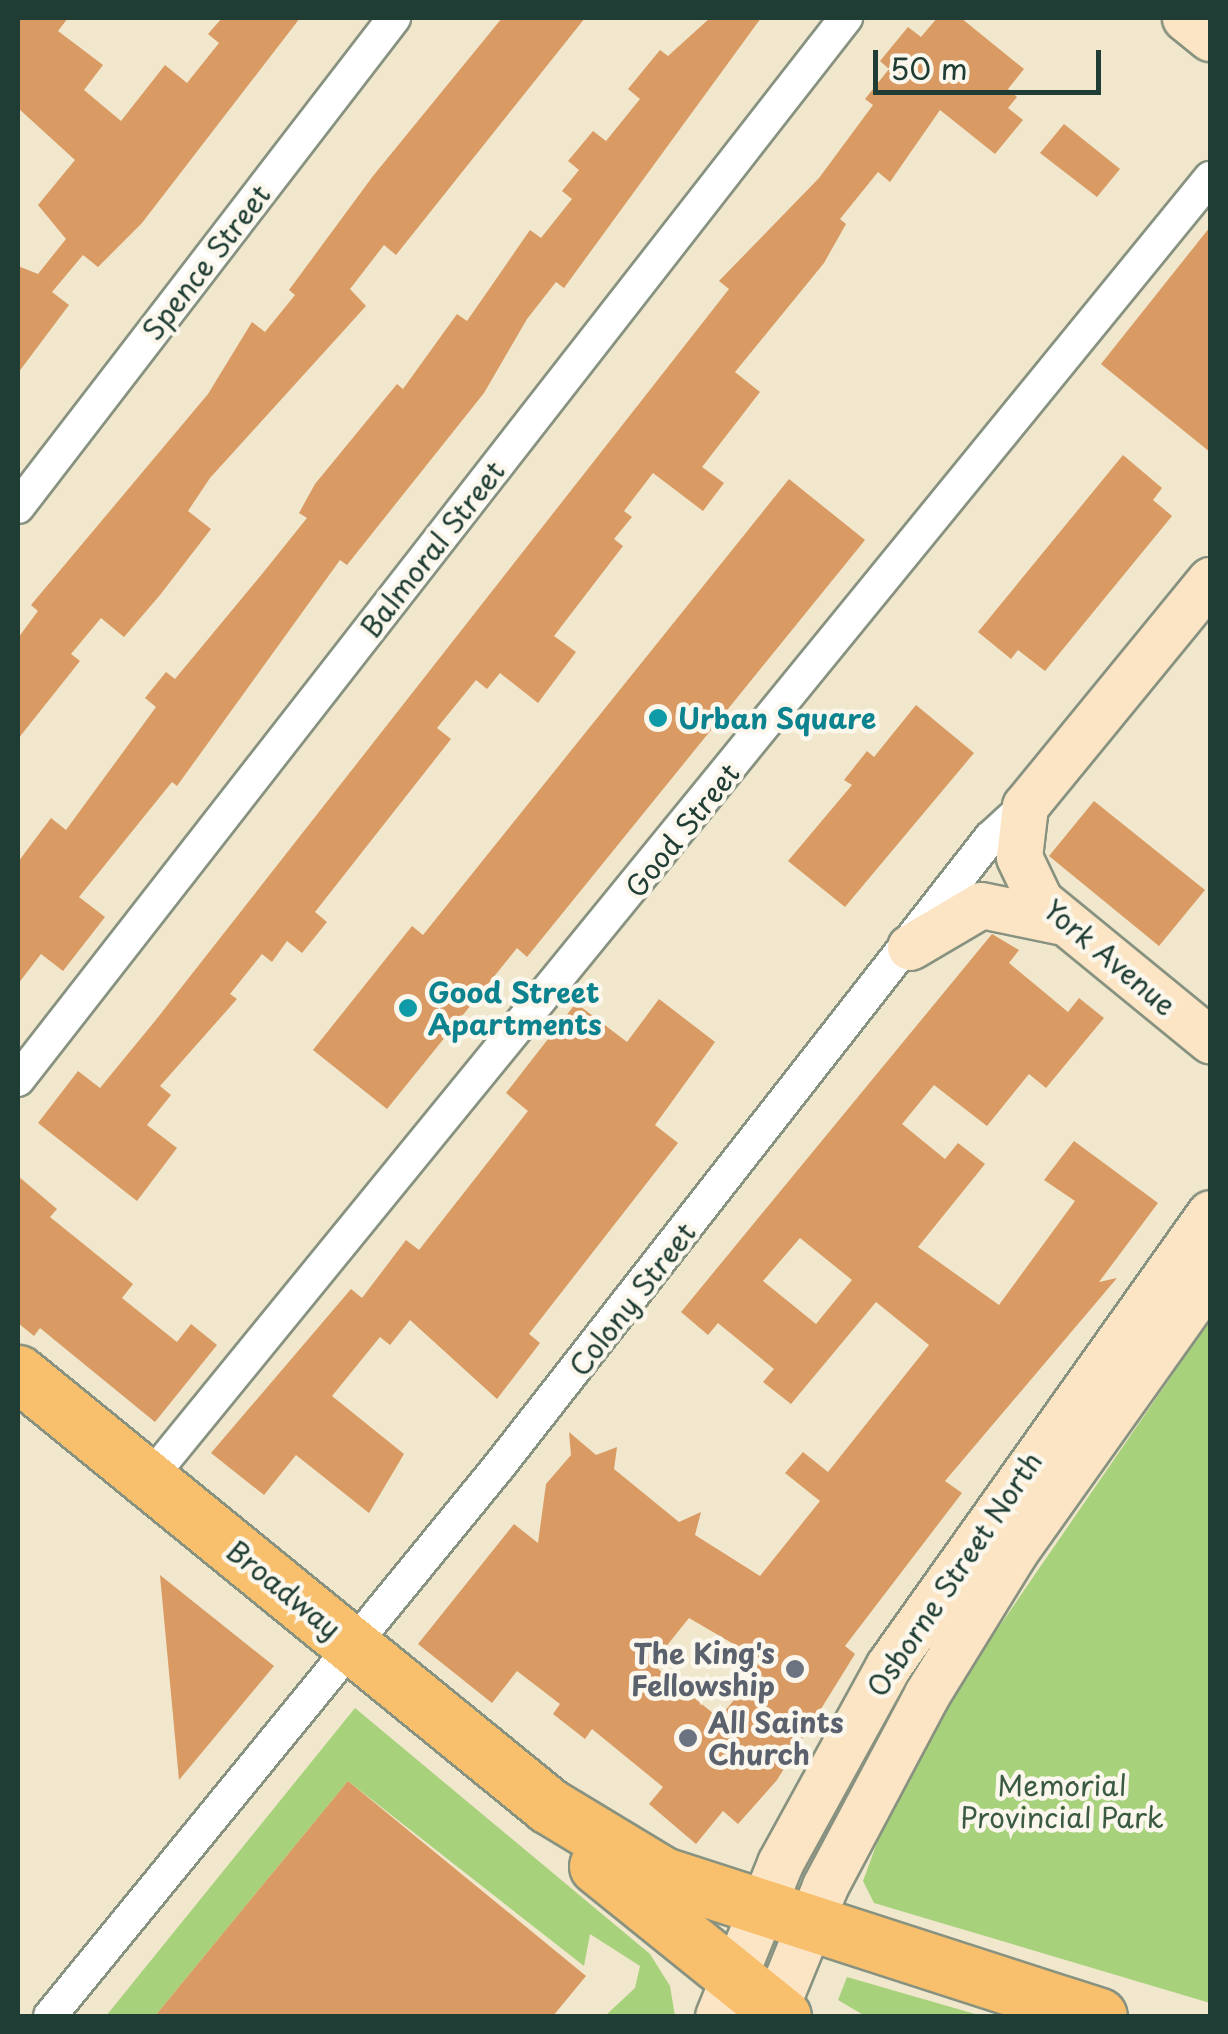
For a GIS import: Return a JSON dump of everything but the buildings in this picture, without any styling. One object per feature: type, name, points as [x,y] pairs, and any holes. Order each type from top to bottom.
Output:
[{"type":"highway","name":"Broadway","points":[[18,1373],[549,1806],[662,1876],[783,1918],[1099,2016]]},
{"type":"highway","name":"Broadway","points":[[549,1806],[583,1855],[724,1997],[776,2015]]},
{"type":"main road","points":[[1185,18],[1210,38]]},
{"type":"main road","name":"Colony Street","points":[[1026,806],[1210,580]]},
{"type":"main road","name":"York Avenue","points":[[1026,806],[1021,872],[1068,925],[1210,1040]]},
{"type":"main road","points":[[910,947],[994,904],[1068,925]]},
{"type":"main road","name":"Osborne Street North","points":[[776,2015],[783,1918],[889,1665],[1210,1214]]},
{"type":"main road","name":"Osborne Street North","points":[[724,1997],[783,1918],[1014,1553],[1210,1277]]},
{"type":"street","name":"Spence Street","points":[[18,507],[394,18]]},
{"type":"street","name":"Balmoral Street","points":[[18,1080],[846,18]]},
{"type":"street","name":"Good Street","points":[[149,1479],[1210,178]]},
{"type":"street","name":"Colony Street","points":[[50,2016],[910,947],[990,838],[1026,806]]},
{"type":"green space","name":"Memorial Provincial Park","points":[[1210,1320],[1210,2003],[874,1903],[863,1881],[889,1810],[950,1698]]},
{"type":"green space","points":[[355,1708],[650,1954],[670,1986],[675,2016],[605,2016],[635,1988],[640,1966],[590,1934],[584,1966],[348,1781],[155,2016],[106,2016]]},
{"type":"green space","points":[[847,1977],[982,2016],[865,2016],[838,2000]]},
{"type":"place","name":"Urban Square","points":[[658,718]]},
{"type":"place","name":"Good Street Apartments","points":[[408,1008]]},
{"type":"place","name":"The King's Fellowship","points":[[795,1669]]},
{"type":"place","name":"All Saints Church","points":[[688,1738]]}]
